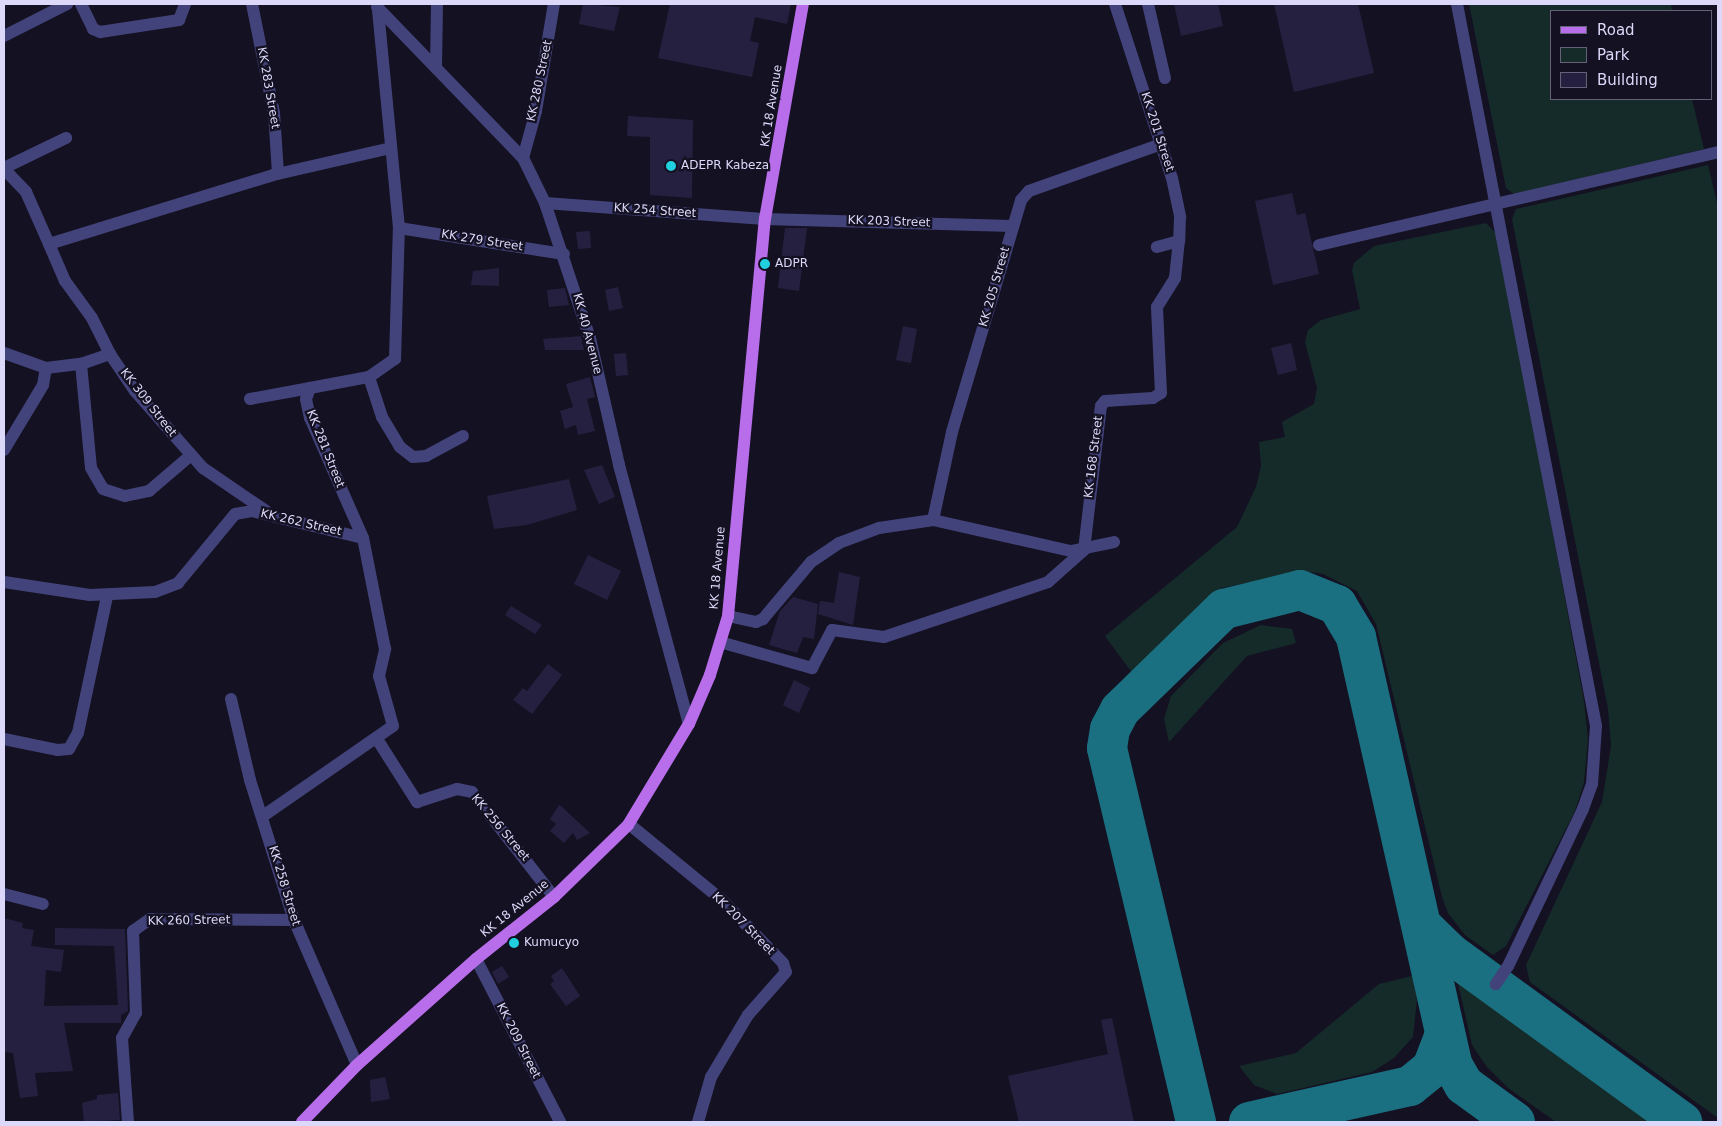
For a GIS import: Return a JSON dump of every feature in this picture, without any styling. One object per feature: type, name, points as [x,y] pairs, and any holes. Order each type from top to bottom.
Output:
[{"type":"main road","name":"KK 18 Avenue","points":[[302,1122],[357,1065],[476,959],[554,897],[629,824],[689,724],[728,616],[765,219],[804,4]]},
{"type":"street","points":[[4,36],[67,4]]},
{"type":"street","points":[[81,4],[93,29],[100,32],[179,20],[185,4]]},
{"type":"street","name":"KK 283 Street","points":[[252,4],[274,113],[278,174]]},
{"type":"street","points":[[436,68],[437,4]]},
{"type":"street","name":"KK 280 Street","points":[[523,158],[536,111],[554,4]]},
{"type":"street","name":"KK 201 Street","points":[[1115,4],[1159,145],[1172,178],[1180,216],[1179,241]]},
{"type":"street","points":[[1148,4],[1165,78]]},
{"type":"street","points":[[1457,4],[1498,205],[1596,726],[1592,784],[1583,809],[1508,966],[1496,984]]},
{"type":"street","points":[[250,399],[369,377],[395,359],[399,228],[375,6]]},
{"type":"street","name":"KK 40 Avenue","points":[[375,6],[523,158],[544,202],[564,254],[590,338],[621,475],[689,724]]},
{"type":"street","points":[[4,168],[66,138]]},
{"type":"street","name":"KK 205 Street","points":[[933,520],[952,432],[1012,226],[1029,191],[1159,145]]},
{"type":"street","points":[[49,244],[278,174],[391,148]]},
{"type":"street","points":[[1319,245],[1498,205],[1718,152]]},
{"type":"street","name":"KK 309 Street","points":[[4,168],[26,192],[65,281],[92,318],[110,354],[136,391],[203,468],[277,517]]},
{"type":"street","name":"KK 254 Street","points":[[544,202],[765,219]]},
{"type":"street","name":"KK 203 Street","points":[[765,219],[1012,226]]},
{"type":"street","name":"KK 279 Street","points":[[399,228],[564,254]]},
{"type":"street","points":[[1157,247],[1179,241]]},
{"type":"street","name":"KK 168 Street","points":[[1084,550],[1102,406],[1105,401],[1153,398],[1161,393],[1157,307],[1176,278],[1179,241]]},
{"type":"street","points":[[4,353],[46,368],[81,364],[110,354]]},
{"type":"street","points":[[81,364],[91,468],[103,489],[125,496],[149,491],[191,455]]},
{"type":"street","points":[[4,450],[43,385],[46,368]]},
{"type":"street","points":[[369,377],[382,418],[400,447],[413,457],[426,456],[463,436]]},
{"type":"street","name":"KK 281 Street","points":[[263,816],[393,726],[379,676],[385,649],[363,538],[310,418],[306,400],[310,388]]},
{"type":"street","name":"KK 262 Street","points":[[4,582],[107,596],[155,592],[178,583],[235,514],[252,511],[363,538]]},
{"type":"street","points":[[728,616],[756,622],[763,619],[811,562],[839,543],[879,528],[933,520],[1058,549],[1084,550],[1114,542]]},
{"type":"street","points":[[720,642],[812,668],[832,630],[884,637],[1048,582],[1084,550]]},
{"type":"street","points":[[4,739],[57,750],[69,749],[78,733],[107,596]]},
{"type":"street","name":"KK 258 Street","points":[[231,699],[294,920],[357,1065]]},
{"type":"street","name":"KK 256 Street","points":[[376,739],[417,802],[456,789],[472,792],[554,897]]},
{"type":"street","name":"KK 207 Street","points":[[629,824],[722,900],[784,963],[786,972],[748,1015],[711,1077],[698,1122]]},
{"type":"street","points":[[4,894],[43,904]]},
{"type":"street","name":"KK 260 Street","points":[[128,1122],[122,1038],[136,1013],[133,931],[150,919],[294,920]]},
{"type":"street","name":"KK 209 Street","points":[[476,959],[560,1122]]},
{"type":"green space","points":[[1469,4],[1671,4],[1672,10],[1550,10],[1550,100],[1692,100],[1704,149],[1514,194],[1506,188]]},
{"type":"green space","points":[[1708,165],[1718,207],[1718,1118],[1530,982],[1526,965],[1602,802],[1611,746],[1608,709],[1512,219],[1516,209]]},
{"type":"green space","points":[[1486,223],[1497,234],[1584,701],[1588,739],[1584,782],[1575,811],[1506,946],[1493,955],[1465,935],[1448,913],[1442,897],[1376,624],[1357,591],[1323,574],[1303,571],[1222,588],[1133,674],[1105,636],[1237,527],[1256,487],[1261,466],[1259,442],[1285,437],[1282,422],[1314,404],[1317,388],[1305,342],[1308,330],[1321,320],[1360,309],[1352,270],[1354,263],[1374,246]]},
{"type":"green space","points":[[1261,625],[1292,629],[1296,643],[1247,656],[1169,742],[1164,719],[1171,696],[1223,643]]},
{"type":"green space","points":[[1412,976],[1417,999],[1413,1037],[1394,1058],[1372,1072],[1277,1094],[1254,1085],[1239,1066],[1296,1053],[1379,984]]},
{"type":"green space","points":[[1457,978],[1656,1122],[1556,1122],[1508,1088],[1487,1067],[1472,1045]]},
{"type":"building","points":[[583,4],[620,7],[614,31],[579,24]]},
{"type":"building","points":[[670,4],[791,4],[787,24],[755,17],[750,41],[759,43],[752,77],[658,58]]},
{"type":"building","points":[[1174,4],[1218,4],[1223,26],[1181,36]]},
{"type":"building","points":[[1274,4],[1358,4],[1374,73],[1294,92]]},
{"type":"building","name":"ADEPR Kabeza","points":[[628,116],[693,120],[692,198],[650,195],[650,137],[627,136]]},
{"type":"building","points":[[1292,193],[1297,215],[1305,213],[1319,274],[1273,285],[1255,201]]},
{"type":"building","points":[[785,228],[807,228],[799,291],[778,288]]},
{"type":"building","points":[[590,231],[591,248],[578,249],[576,232]]},
{"type":"building","points":[[499,268],[499,286],[471,285],[473,271]]},
{"type":"building","points":[[618,287],[623,308],[609,311],[605,290]]},
{"type":"building","points":[[565,288],[569,305],[549,307],[547,290]]},
{"type":"building","points":[[903,326],[917,329],[911,363],[896,360]]},
{"type":"building","points":[[581,336],[584,350],[545,350],[543,339]]},
{"type":"building","points":[[1291,343],[1297,370],[1278,375],[1271,348]]},
{"type":"building","points":[[626,353],[628,375],[616,376],[614,354]]},
{"type":"building","points":[[590,377],[595,397],[587,399],[595,431],[578,435],[576,425],[565,429],[560,411],[573,407],[566,384]]},
{"type":"building","points":[[602,465],[615,497],[599,504],[584,470]]},
{"type":"building","points":[[569,479],[577,510],[527,525],[494,529],[487,496]]},
{"type":"building","points":[[588,555],[621,571],[607,600],[574,584]]},
{"type":"building","points":[[839,572],[860,577],[853,625],[818,614],[820,601],[834,603]]},
{"type":"building","points":[[793,597],[818,604],[814,639],[803,637],[797,653],[769,645],[780,611]]},
{"type":"building","points":[[511,606],[542,625],[535,634],[505,615]]},
{"type":"building","points":[[548,664],[562,675],[532,714],[513,700],[523,688],[527,691]]},
{"type":"building","points":[[794,680],[810,688],[799,713],[783,705]]},
{"type":"building","points":[[559,805],[590,833],[577,840],[573,833],[564,843],[550,831],[556,824],[550,819]]},
{"type":"building","points":[[4,918],[23,923],[22,928],[34,930],[31,946],[64,950],[61,972],[46,970],[44,1006],[118,1005],[114,946],[55,945],[55,928],[125,929],[128,1011],[121,1015],[121,1023],[64,1023],[73,1071],[35,1073],[38,1096],[20,1098],[13,1053],[4,1052]]},
{"type":"building","points":[[502,966],[509,977],[498,984],[492,972]]},
{"type":"building","points":[[562,968],[580,996],[566,1006],[550,984],[554,981],[551,976]]},
{"type":"building","points":[[1112,1018],[1134,1122],[1019,1122],[1008,1076],[1108,1054],[1101,1020]]},
{"type":"building","points":[[385,1077],[390,1099],[371,1102],[370,1080]]},
{"type":"building","points":[[118,1093],[120,1120],[84,1122],[82,1103],[97,1099],[97,1095]]},
{"type":"taxiway","points":[[1196,1122],[1107,748],[1110,729],[1120,710],[1224,609],[1300,590],[1337,605],[1356,637],[1453,1066],[1464,1085],[1515,1122]]},
{"type":"taxiway","points":[[1422,926],[1451,954],[1682,1122]]},
{"type":"taxiway","points":[[1249,1122],[1410,1086],[1432,1068],[1445,1034]]},
{"type":"place","name":"ADEPR Kabeza","points":[[671,166]]},
{"type":"place","name":"ADPR","points":[[765,264]]},
{"type":"place","name":"Kumucyo","points":[[514,943]]}]
